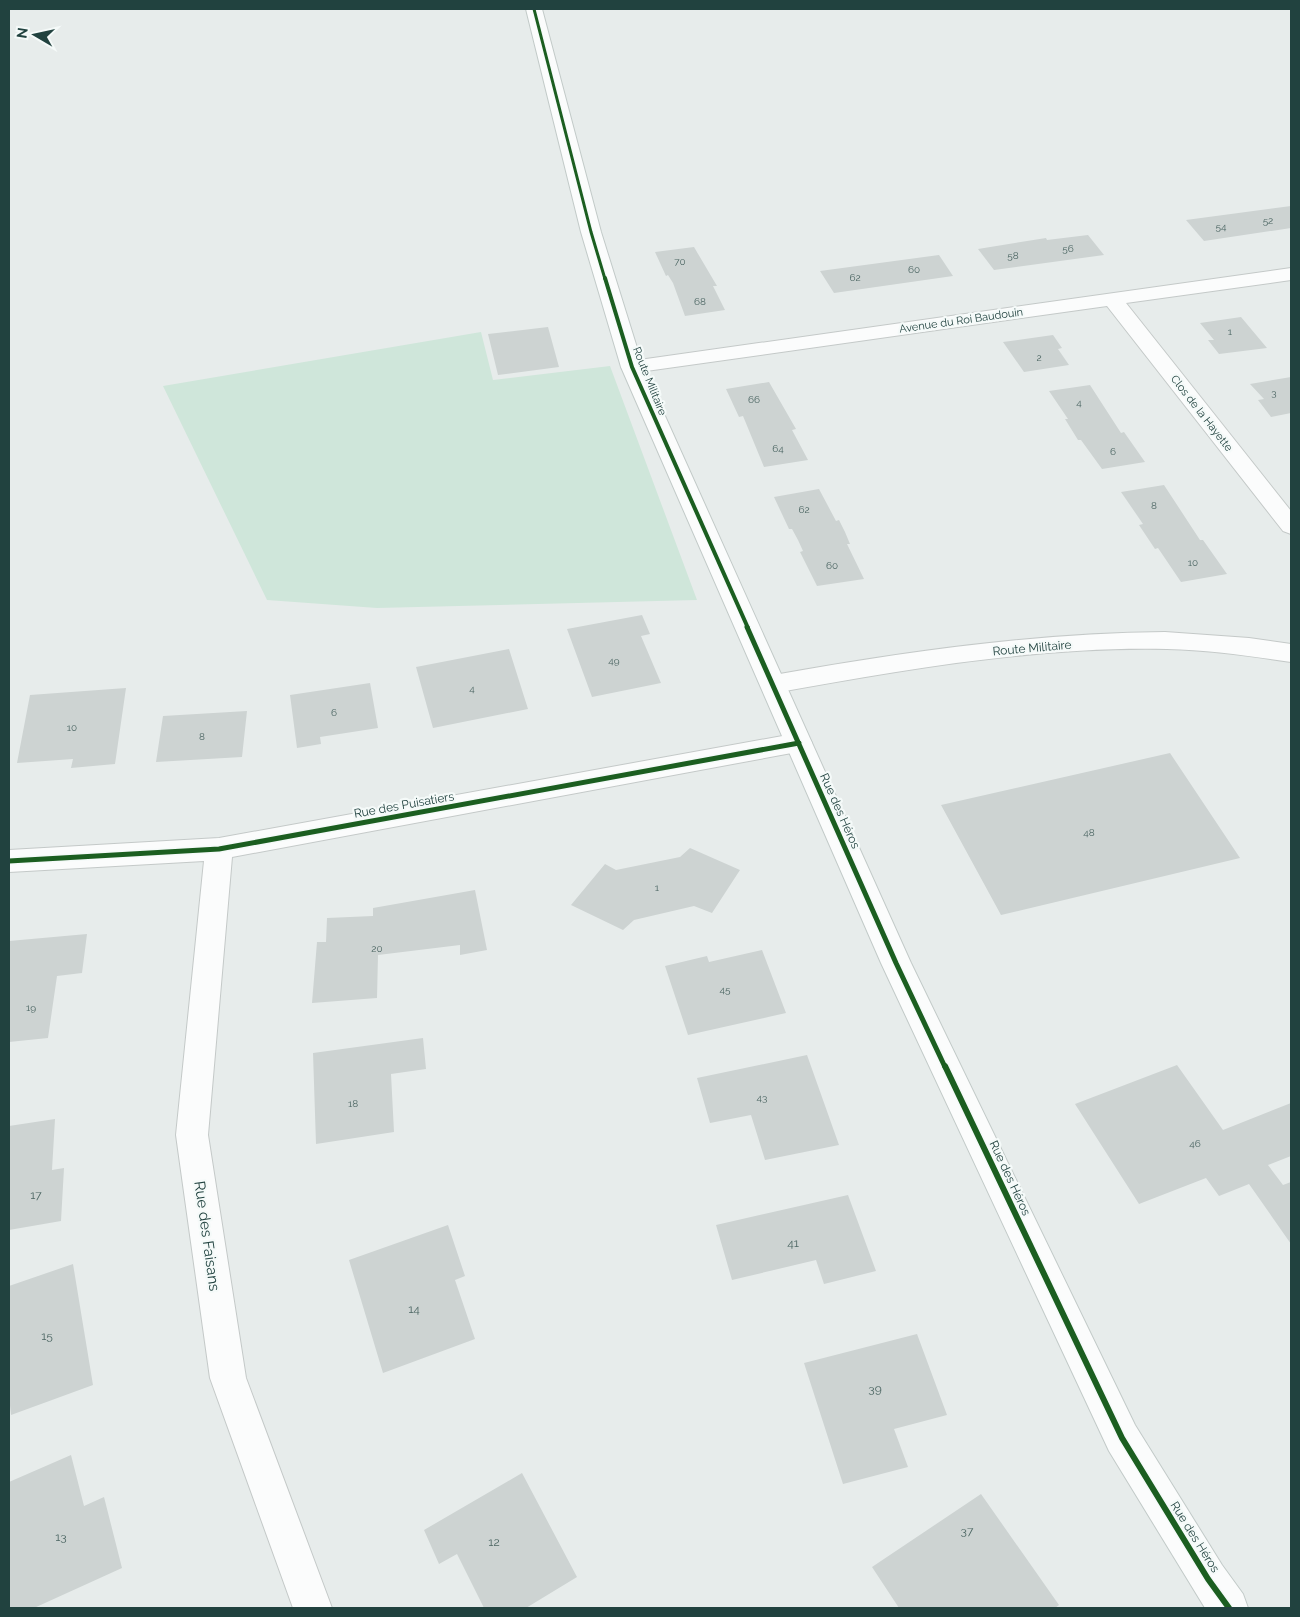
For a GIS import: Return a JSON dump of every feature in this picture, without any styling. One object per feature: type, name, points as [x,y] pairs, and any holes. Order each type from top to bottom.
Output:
[{"type":"street","name":"Route Militaire","points":[[534,9],[591,232],[632,367],[799,743]]},
{"type":"street","name":"Avenue du Roi Baudouin","points":[[632,367],[1291,274]]},
{"type":"street","name":"Clos de la Hayette","points":[[1112,299],[1291,526]]},
{"type":"street","name":"Route Militaire","points":[[774,684],[846,671],[1032,646],[1134,640],[1213,642],[1291,652]]},
{"type":"street","name":"Rue des Puisatiers","points":[[9,861],[220,849],[799,743]]},
{"type":"street","name":"Rue des Héros","points":[[799,743],[896,963],[1122,1438],[1208,1579],[1229,1608]]},
{"type":"street","name":"Rue des Faisans","points":[[220,849],[192,1135],[228,1378],[312,1608]]},
{"type":"green space","points":[[481,332],[493,380],[610,366],[697,600],[377,608],[267,600],[163,386]]},
{"type":"building","points":[[1291,206],[1291,228],[1204,241],[1186,220]]},
{"type":"building","points":[[1088,235],[1104,255],[994,270],[978,249],[1046,238],[1047,240]]},
{"type":"building","points":[[694,247],[717,286],[713,286],[725,310],[685,316],[673,283],[668,275],[666,276],[655,252]]},
{"type":"building","points":[[939,255],[953,276],[834,293],[820,271]]},
{"type":"building","points":[[1241,317],[1267,348],[1219,354],[1208,340],[1214,340],[1200,323]]},
{"type":"building","points":[[548,327],[559,367],[498,375],[488,334]]},
{"type":"building","points":[[1053,335],[1062,348],[1058,349],[1069,365],[1024,372],[1003,342]]},
{"type":"building","points":[[1291,377],[1291,413],[1271,417],[1258,400],[1264,399],[1250,384]]},
{"type":"building","points":[[769,382],[796,429],[792,430],[808,460],[764,467],[743,416],[739,417],[726,389]]},
{"type":"building","points":[[1090,385],[1121,433],[1124,432],[1145,462],[1102,469],[1081,440],[1078,440],[1065,419],[1068,419],[1049,391]]},
{"type":"building","points":[[1164,485],[1200,540],[1203,540],[1227,574],[1181,582],[1158,548],[1155,549],[1139,525],[1143,524],[1121,492]]},
{"type":"building","points":[[819,489],[836,521],[839,520],[845,532],[850,544],[847,544],[864,579],[817,586],[800,552],[803,551],[798,540],[792,529],[789,529],[774,497]]},
{"type":"building","points":[[642,615],[650,634],[641,636],[661,683],[592,697],[567,629]]},
{"type":"building","points":[[509,649],[528,709],[433,728],[416,667]]},
{"type":"building","points":[[370,683],[378,728],[320,737],[321,744],[297,748],[290,695]]},
{"type":"building","points":[[126,688],[115,764],[71,768],[73,759],[17,763],[30,695]]},
{"type":"building","points":[[247,711],[242,757],[156,762],[163,716]]},
{"type":"building","points":[[1170,753],[1240,858],[1001,915],[941,805]]},
{"type":"building","points":[[690,848],[740,870],[712,913],[694,906],[634,920],[623,930],[571,905],[605,864],[616,870],[680,857]]},
{"type":"building","points":[[475,890],[487,950],[460,955],[460,945],[378,955],[377,998],[312,1003],[317,942],[326,942],[327,918],[373,916],[373,908]]},
{"type":"building","points":[[87,934],[82,973],[57,976],[48,1038],[9,1042],[9,941]]},
{"type":"building","points":[[762,950],[786,1013],[688,1035],[665,966],[707,956],[709,962]]},
{"type":"building","points":[[423,1038],[426,1069],[391,1074],[394,1132],[316,1144],[313,1053]]},
{"type":"building","points":[[807,1055],[839,1145],[765,1160],[751,1115],[710,1123],[697,1078]]},
{"type":"building","points":[[1177,1065],[1223,1130],[1291,1103],[1291,1156],[1268,1165],[1283,1185],[1291,1182],[1291,1244],[1249,1184],[1219,1196],[1206,1178],[1139,1204],[1075,1104]]},
{"type":"building","points":[[55,1119],[52,1170],[64,1168],[61,1221],[9,1230],[9,1126]]},
{"type":"building","points":[[848,1195],[876,1271],[824,1284],[816,1260],[732,1280],[716,1225]]},
{"type":"building","points":[[448,1225],[465,1276],[455,1280],[475,1339],[383,1373],[349,1260]]},
{"type":"building","points":[[73,1264],[93,1385],[11,1415],[9,1396],[9,1286]]},
{"type":"building","points":[[917,1334],[947,1415],[894,1429],[908,1467],[843,1484],[804,1363]]},
{"type":"building","points":[[71,1455],[84,1506],[104,1497],[122,1568],[34,1608],[9,1608],[9,1482]]},
{"type":"building","points":[[522,1473],[577,1577],[526,1608],[484,1608],[457,1554],[439,1564],[424,1530]]},
{"type":"building","points":[[981,1494],[1059,1605],[1055,1608],[899,1608],[872,1567]]},
{"type":"cycle path","points":[[534,9],[591,232],[632,367],[896,963],[1122,1438],[1208,1579],[1229,1608]]},
{"type":"cycle path","points":[[9,861],[219,849],[799,743]]}]
